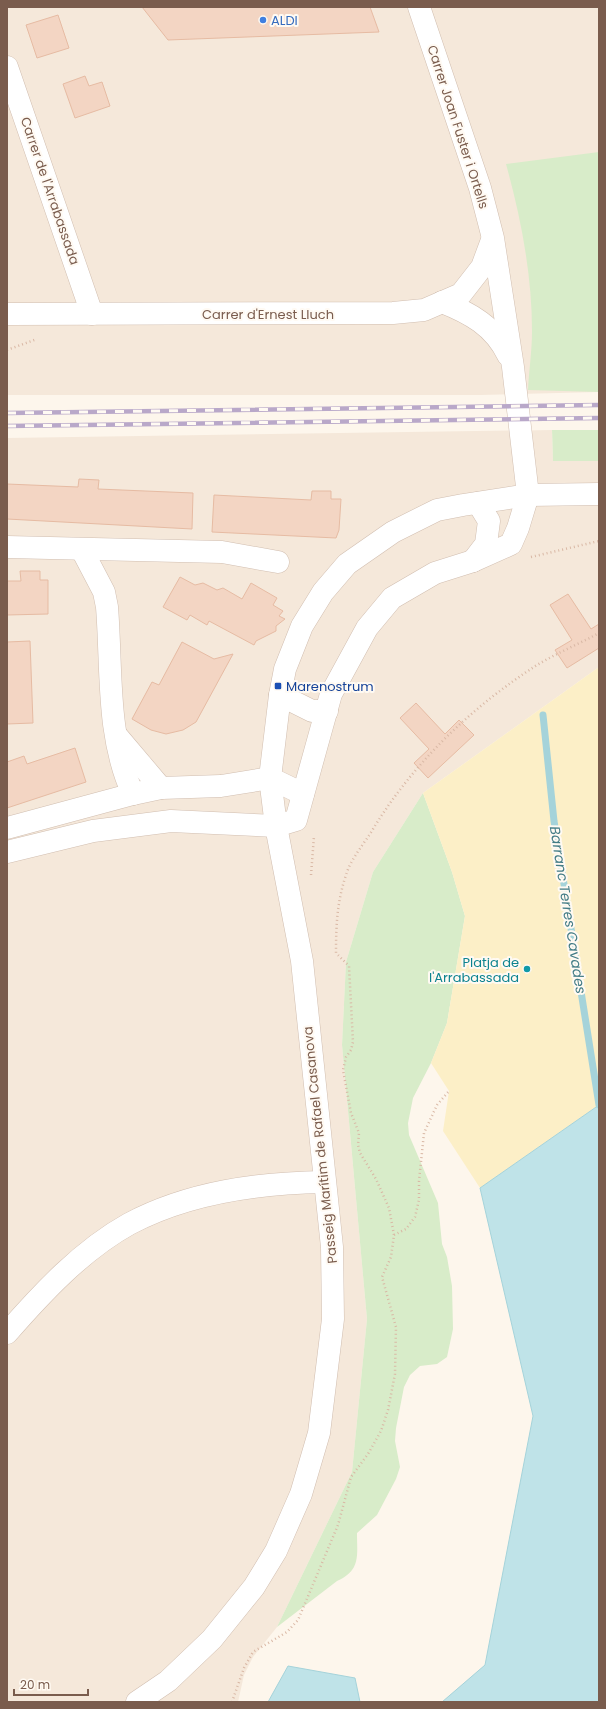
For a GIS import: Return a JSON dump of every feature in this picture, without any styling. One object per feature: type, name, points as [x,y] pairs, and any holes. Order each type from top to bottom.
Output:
[{"type":"street","name":"Carrer Joan Fuster i Ortells","points":[[419,7],[480,188],[493,238],[513,367],[528,495]]},
{"type":"street","name":"Carrer de l'Arrabassada","points":[[7,67],[92,314]]},
{"type":"street","name":"Carrer d'Ernest Lluch","points":[[7,314],[394,314],[424,310],[461,294],[482,267],[493,238]]},
{"type":"street","name":"Carrer Joan Fuster i Ortells","points":[[442,302],[477,318],[492,331],[505,350],[513,367]]},
{"type":"street","name":"Passeig Marítim de Rafael Casanova","points":[[137,1702],[168,1681],[212,1639],[254,1587],[276,1551],[301,1494],[319,1433],[333,1319],[332,1247],[302,961],[276,826],[270,778],[280,695],[285,670],[302,626],[323,592],[347,564],[393,532],[437,510],[528,495],[599,494]]},
{"type":"street","points":[[7,852],[93,831],[171,822],[276,826],[296,820],[331,694],[367,628],[392,598],[435,573],[473,561],[511,544],[528,495]]},
{"type":"street","points":[[473,561],[486,544],[489,521],[478,503]]},
{"type":"street","points":[[7,547],[82,550],[222,552],[278,562]]},
{"type":"street","points":[[82,550],[104,592],[107,606],[114,734],[124,775],[133,794]]},
{"type":"street","points":[[280,695],[312,711],[327,711]]},
{"type":"street","points":[[114,734],[161,788]]},
{"type":"street","points":[[7,828],[133,794],[161,788],[221,786],[270,778],[303,794]]},
{"type":"street","points":[[7,1333],[50,1287],[90,1250],[129,1224],[166,1208],[229,1190],[292,1182],[324,1182]]},
{"type":"path","points":[[7,350],[38,338],[42,334]]},
{"type":"path","points":[[336,953],[336,914],[346,874],[380,818],[418,766],[452,732],[493,698],[538,665],[599,633]]},
{"type":"path","points":[[394,1235],[406,1229],[415,1217],[419,1200],[419,1181],[424,1133],[437,1105],[449,1091]]},
{"type":"shaded area","points":[[7,7],[599,7],[599,392],[481,395],[7,395]]},
{"type":"shaded area","points":[[552,430],[553,461],[599,461],[599,667],[423,793],[373,872],[346,962],[342,1045],[367,1319],[352,1472],[277,1627],[253,1657],[244,1675],[238,1702],[7,1702],[7,438]]},
{"type":"green space","points":[[599,152],[599,392],[528,390],[532,338],[528,268],[521,226],[506,164]]},
{"type":"green space","points":[[552,430],[599,430],[599,461],[553,461]]},
{"type":"green space","points":[[423,793],[452,872],[465,916],[447,1023],[431,1063],[413,1098],[408,1123],[409,1135],[438,1203],[442,1244],[447,1257],[452,1286],[453,1329],[447,1357],[437,1364],[420,1366],[410,1375],[404,1387],[395,1441],[400,1467],[396,1479],[377,1515],[357,1533],[357,1555],[354,1567],[345,1577],[337,1581],[277,1627],[352,1472],[367,1319],[342,1045],[346,962],[373,872]]},
{"type":"sand","name":"Platja de l'Arrabassada","points":[[599,667],[599,1105],[480,1188],[443,1131],[449,1091],[431,1063],[447,1023],[465,916],[452,872],[423,793]]},
{"type":"water","points":[[599,1105],[599,1702],[442,1702],[485,1665],[533,1416],[480,1188]]},
{"type":"water","points":[[288,1666],[355,1678],[360,1702],[268,1702]]},
{"type":"building","name":"ALDI","points":[[142,7],[370,7],[379,32],[168,40]]},
{"type":"building","points":[[58,15],[69,48],[37,58],[26,25]]},
{"type":"building","points":[[85,76],[89,86],[102,82],[110,106],[75,118],[63,84]]},
{"type":"building","points":[[79,479],[99,480],[98,489],[193,493],[192,529],[7,519],[7,484],[78,487]]},
{"type":"building","points":[[312,491],[331,491],[331,499],[341,499],[339,530],[336,538],[212,532],[214,495],[311,500]]},
{"type":"building","points":[[20,571],[40,571],[40,580],[48,580],[48,614],[7,615],[7,581],[21,581]]},
{"type":"building","points":[[180,577],[195,585],[203,583],[217,590],[223,588],[242,599],[251,583],[277,598],[273,605],[283,611],[279,616],[285,619],[276,626],[276,631],[256,641],[254,645],[209,621],[207,625],[190,615],[187,620],[163,607]]},
{"type":"building","points":[[568,594],[591,629],[599,624],[599,648],[567,668],[555,650],[572,640],[550,605]]},
{"type":"building","points":[[30,641],[33,723],[7,724],[7,642]]},
{"type":"building","points":[[182,642],[214,659],[233,654],[196,722],[183,730],[166,734],[151,730],[132,719],[152,682],[159,685]]},
{"type":"building","points":[[416,703],[445,734],[459,720],[474,735],[428,778],[414,763],[429,749],[400,718]]},
{"type":"building","points":[[75,748],[86,782],[7,808],[7,762],[24,756],[27,764]]},
{"type":"waterway","name":"Barranc Terres Cavades","points":[[543,715],[554,821],[599,1105]]},
{"type":"railway","points":[[7,413],[599,405]]},
{"type":"railway","points":[[7,426],[599,418]]},
{"type":"place","name":"ALDI","points":[[263,20]]},
{"type":"place","name":"Marenostrum","points":[[278,686]]},
{"type":"place","name":"Platja de l'Arrabassada","points":[[527,969]]}]
